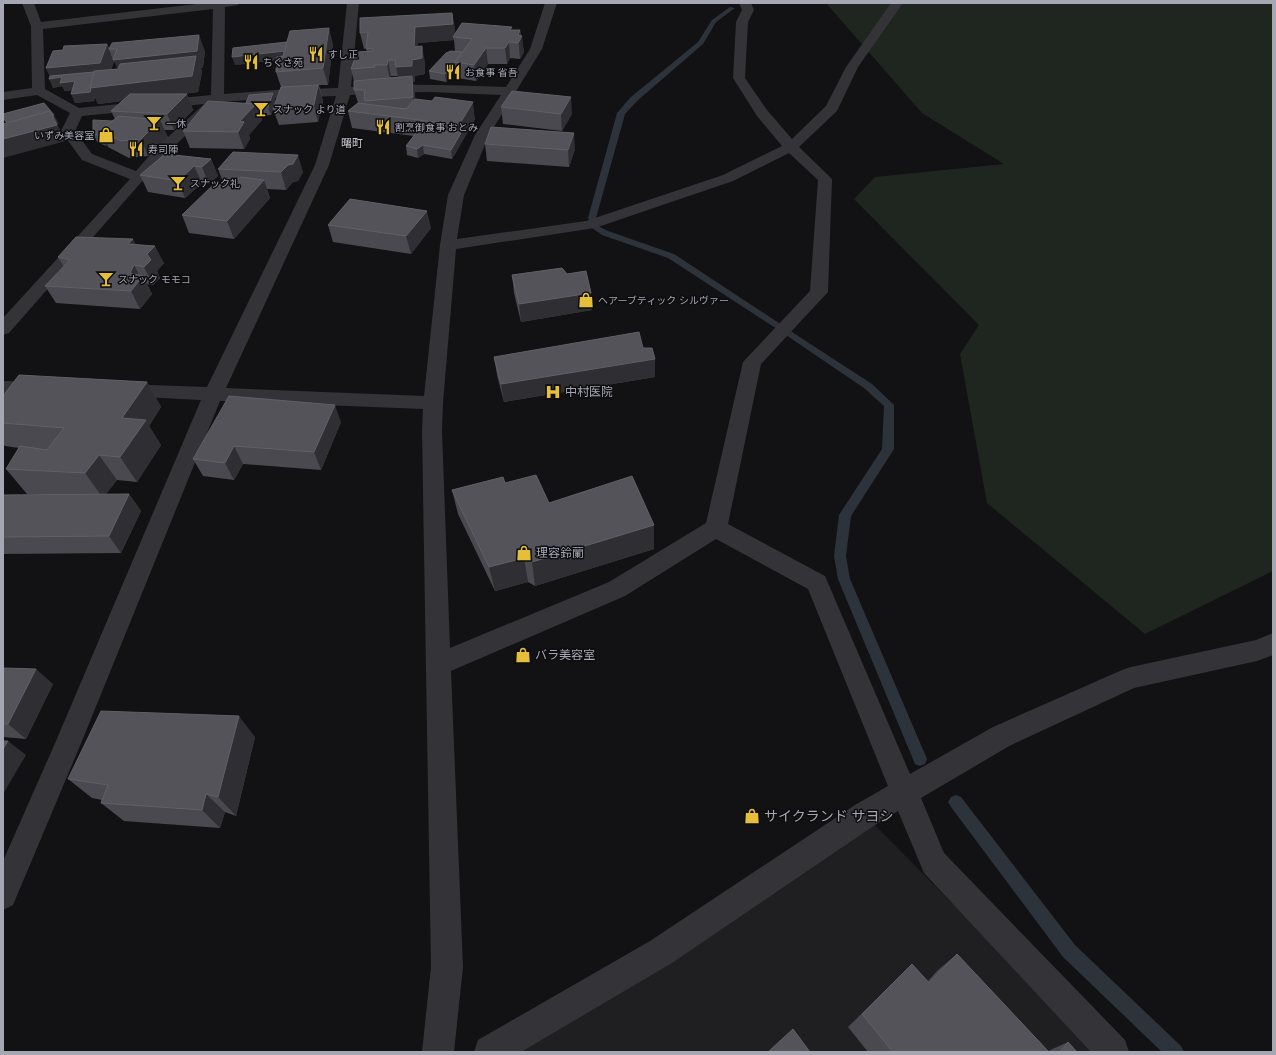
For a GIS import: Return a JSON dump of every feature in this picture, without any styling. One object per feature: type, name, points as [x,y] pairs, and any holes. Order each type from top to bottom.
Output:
[{"type":"street","points":[[28,3],[37,26],[39,91]]},
{"type":"street","points":[[37,26],[234,3]]},
{"type":"street","points":[[3,895],[69,742],[213,394],[322,165],[344,92],[353,3]]},
{"type":"street","points":[[438,1052],[446,967],[432,431],[433,403],[448,245],[456,195],[482,135],[536,49],[551,3]]},
{"type":"street","points":[[438,665],[617,589],[716,528],[752,362],[819,292],[825,179],[791,147],[762,113],[739,78],[742,22],[748,10],[746,3]]},
{"type":"street","points":[[448,245],[589,225],[728,178],[791,147],[832,108],[852,67],[897,3]]},
{"type":"street","points":[[3,329],[139,177],[160,151],[217,99],[218,4]]},
{"type":"street","points":[[3,96],[39,91],[77,112],[276,94],[344,92],[377,89],[429,88],[510,91]]},
{"type":"street","points":[[77,112],[68,131],[86,157],[139,177]]},
{"type":"street","points":[[3,388],[57,389]]},
{"type":"street","points":[[104,390],[433,403]]},
{"type":"street","points":[[716,528],[817,583],[906,792],[934,862],[1113,1052]]},
{"type":"street","points":[[490,1052],[661,952],[865,815],[1002,736],[1130,678],[1257,650],[1273,644]]},
{"type":"shaded area","points":[[826,3],[1273,3],[1273,571],[1145,634],[987,503],[960,354],[979,325],[854,199],[875,177],[1004,164],[922,113]]},
{"type":"shaded area","points":[[865,815],[1099,1052],[486,1052]]},
{"type":"building","points":[[452,13],[453,24],[415,27],[414,47],[422,46],[422,58],[412,60],[412,66],[396,67],[395,60],[388,60],[387,65],[374,65],[375,67],[351,69],[357,52],[373,51],[373,48],[366,49],[368,32],[360,33],[360,18]]},
{"type":"building","points":[[462,23],[512,27],[510,30],[520,30],[518,35],[522,36],[518,43],[509,42],[505,48],[486,48],[474,65],[455,62],[472,39],[453,37]]},
{"type":"building","points":[[329,28],[323,68],[276,72],[276,68],[280,68],[281,65],[275,63],[277,57],[283,56],[290,31]]},
{"type":"building","points":[[199,35],[197,51],[113,60],[117,49],[109,49],[112,43]]},
{"type":"building","points":[[287,42],[285,51],[232,57],[233,48]]},
{"type":"building","points":[[107,44],[100,63],[46,68],[53,51],[63,50],[64,46]]},
{"type":"building","points":[[451,51],[462,52],[445,74],[429,71],[446,53]]},
{"type":"building","points":[[196,56],[192,76],[90,88],[94,71],[118,69],[120,64]]},
{"type":"building","points":[[94,72],[90,92],[71,94],[75,81],[60,83],[62,77],[49,79],[50,76]]},
{"type":"building","points":[[412,76],[413,97],[365,101],[364,90],[354,90],[354,81]]},
{"type":"building","points":[[318,85],[314,105],[273,109],[281,87]]},
{"type":"building","points":[[512,91],[571,97],[561,114],[501,107]]},
{"type":"building","points":[[273,93],[268,107],[257,108],[256,104],[246,103],[249,95]]},
{"type":"building","points":[[130,94],[187,94],[167,114],[111,111]]},
{"type":"building","points":[[435,97],[473,102],[459,125],[348,111],[358,103],[406,109],[415,99],[432,101]]},
{"type":"building","points":[[208,101],[256,104],[240,121],[244,122],[238,132],[183,131]]},
{"type":"building","points":[[44,103],[54,115],[52,116],[50,111],[7,123],[3,118],[3,114]]},
{"type":"building","points":[[50,111],[57,125],[3,139],[3,124]]},
{"type":"building","points":[[119,116],[160,120],[141,139],[121,141],[100,130]]},
{"type":"building","points":[[93,120],[113,121],[100,130],[103,136],[102,137],[93,133]]},
{"type":"building","points":[[491,127],[574,133],[568,150],[485,144]]},
{"type":"building","points":[[419,129],[461,133],[451,150],[423,145],[417,149],[406,146]]},
{"type":"building","points":[[233,152],[298,155],[293,164],[288,165],[281,172],[218,169]]},
{"type":"building","points":[[165,154],[211,159],[202,167],[194,166],[178,181],[140,175]]},
{"type":"building","points":[[241,177],[264,180],[227,221],[182,215],[214,184],[220,185],[226,179],[236,180]]},
{"type":"building","points":[[350,199],[427,211],[406,236],[328,225]]},
{"type":"building","points":[[76,237],[133,239],[128,244],[155,246],[147,254],[151,260],[144,267],[134,265],[130,273],[143,276],[131,291],[45,286],[70,260],[58,257]]},
{"type":"building","points":[[562,268],[567,274],[586,271],[591,293],[519,304],[512,275]]},
{"type":"building","points":[[639,332],[643,348],[652,348],[655,359],[501,384],[494,357]]},
{"type":"building","points":[[19,375],[147,382],[122,418],[146,420],[120,457],[99,455],[85,473],[6,469],[20,446],[47,450],[64,428],[3,423],[3,396]]},
{"type":"building","points":[[229,396],[335,405],[314,452],[234,446],[225,463],[193,459]]},
{"type":"building","points":[[536,475],[549,503],[632,476],[654,525],[532,562],[524,558],[489,567],[452,490],[503,477],[505,483]]},
{"type":"building","points":[[129,494],[109,536],[3,537],[3,495]]},
{"type":"building","points":[[3,668],[36,669],[8,724],[3,724]]},
{"type":"building","points":[[101,711],[239,716],[218,797],[206,794],[202,810],[101,803],[108,785],[68,779]]},
{"type":"building","points":[[3,741],[8,741],[3,749]]},
{"type":"building","points":[[957,954],[1049,1052],[893,1052],[862,1014],[912,964],[929,983]]},
{"type":"building","points":[[793,1029],[810,1052],[768,1052]]},
{"type":"building","points":[[1068,1042],[1077,1052],[1060,1052]]},
{"type":"waterway","points":[[592,218],[621,113],[634,99],[701,43],[714,21],[732,8]]},
{"type":"waterway","points":[[596,228],[605,233],[671,256],[777,325]]},
{"type":"waterway","points":[[789,333],[868,386],[889,405],[888,449],[845,515],[840,556],[844,579],[920,759]]},
{"type":"waterway","points":[[956,802],[1069,951],[1175,1052]]},
{"type":"place","name":"すし正","points":[[316,54]]},
{"type":"place","name":"ちぐさ苑","points":[[251,62]]},
{"type":"place","name":"お食事 省吾","points":[[453,72]]},
{"type":"place","name":"スナック より道","points":[[261,109]]},
{"type":"place","name":"一休","points":[[154,123]]},
{"type":"place","name":"割烹御食事 おとみ","points":[[383,127]]},
{"type":"place","name":"いずみ美容室","points":[[106,135]]},
{"type":"place","name":"寿司陣","points":[[136,149]]},
{"type":"place","name":"スナック礼","points":[[178,183]]},
{"type":"place","name":"スナック モモコ","points":[[106,279]]},
{"type":"place","name":"ヘアーブティック シルヴァー","points":[[586,300]]},
{"type":"place","name":"中村医院","points":[[553,392]]},
{"type":"place","name":"理容鈴蘭","points":[[524,553]]},
{"type":"place","name":"バラ美容室","points":[[523,655]]},
{"type":"place","name":"サイクランド サヨシ","points":[[752,816]]},
{"type":"district","name":"曙町","points":[[352,143]]}]
